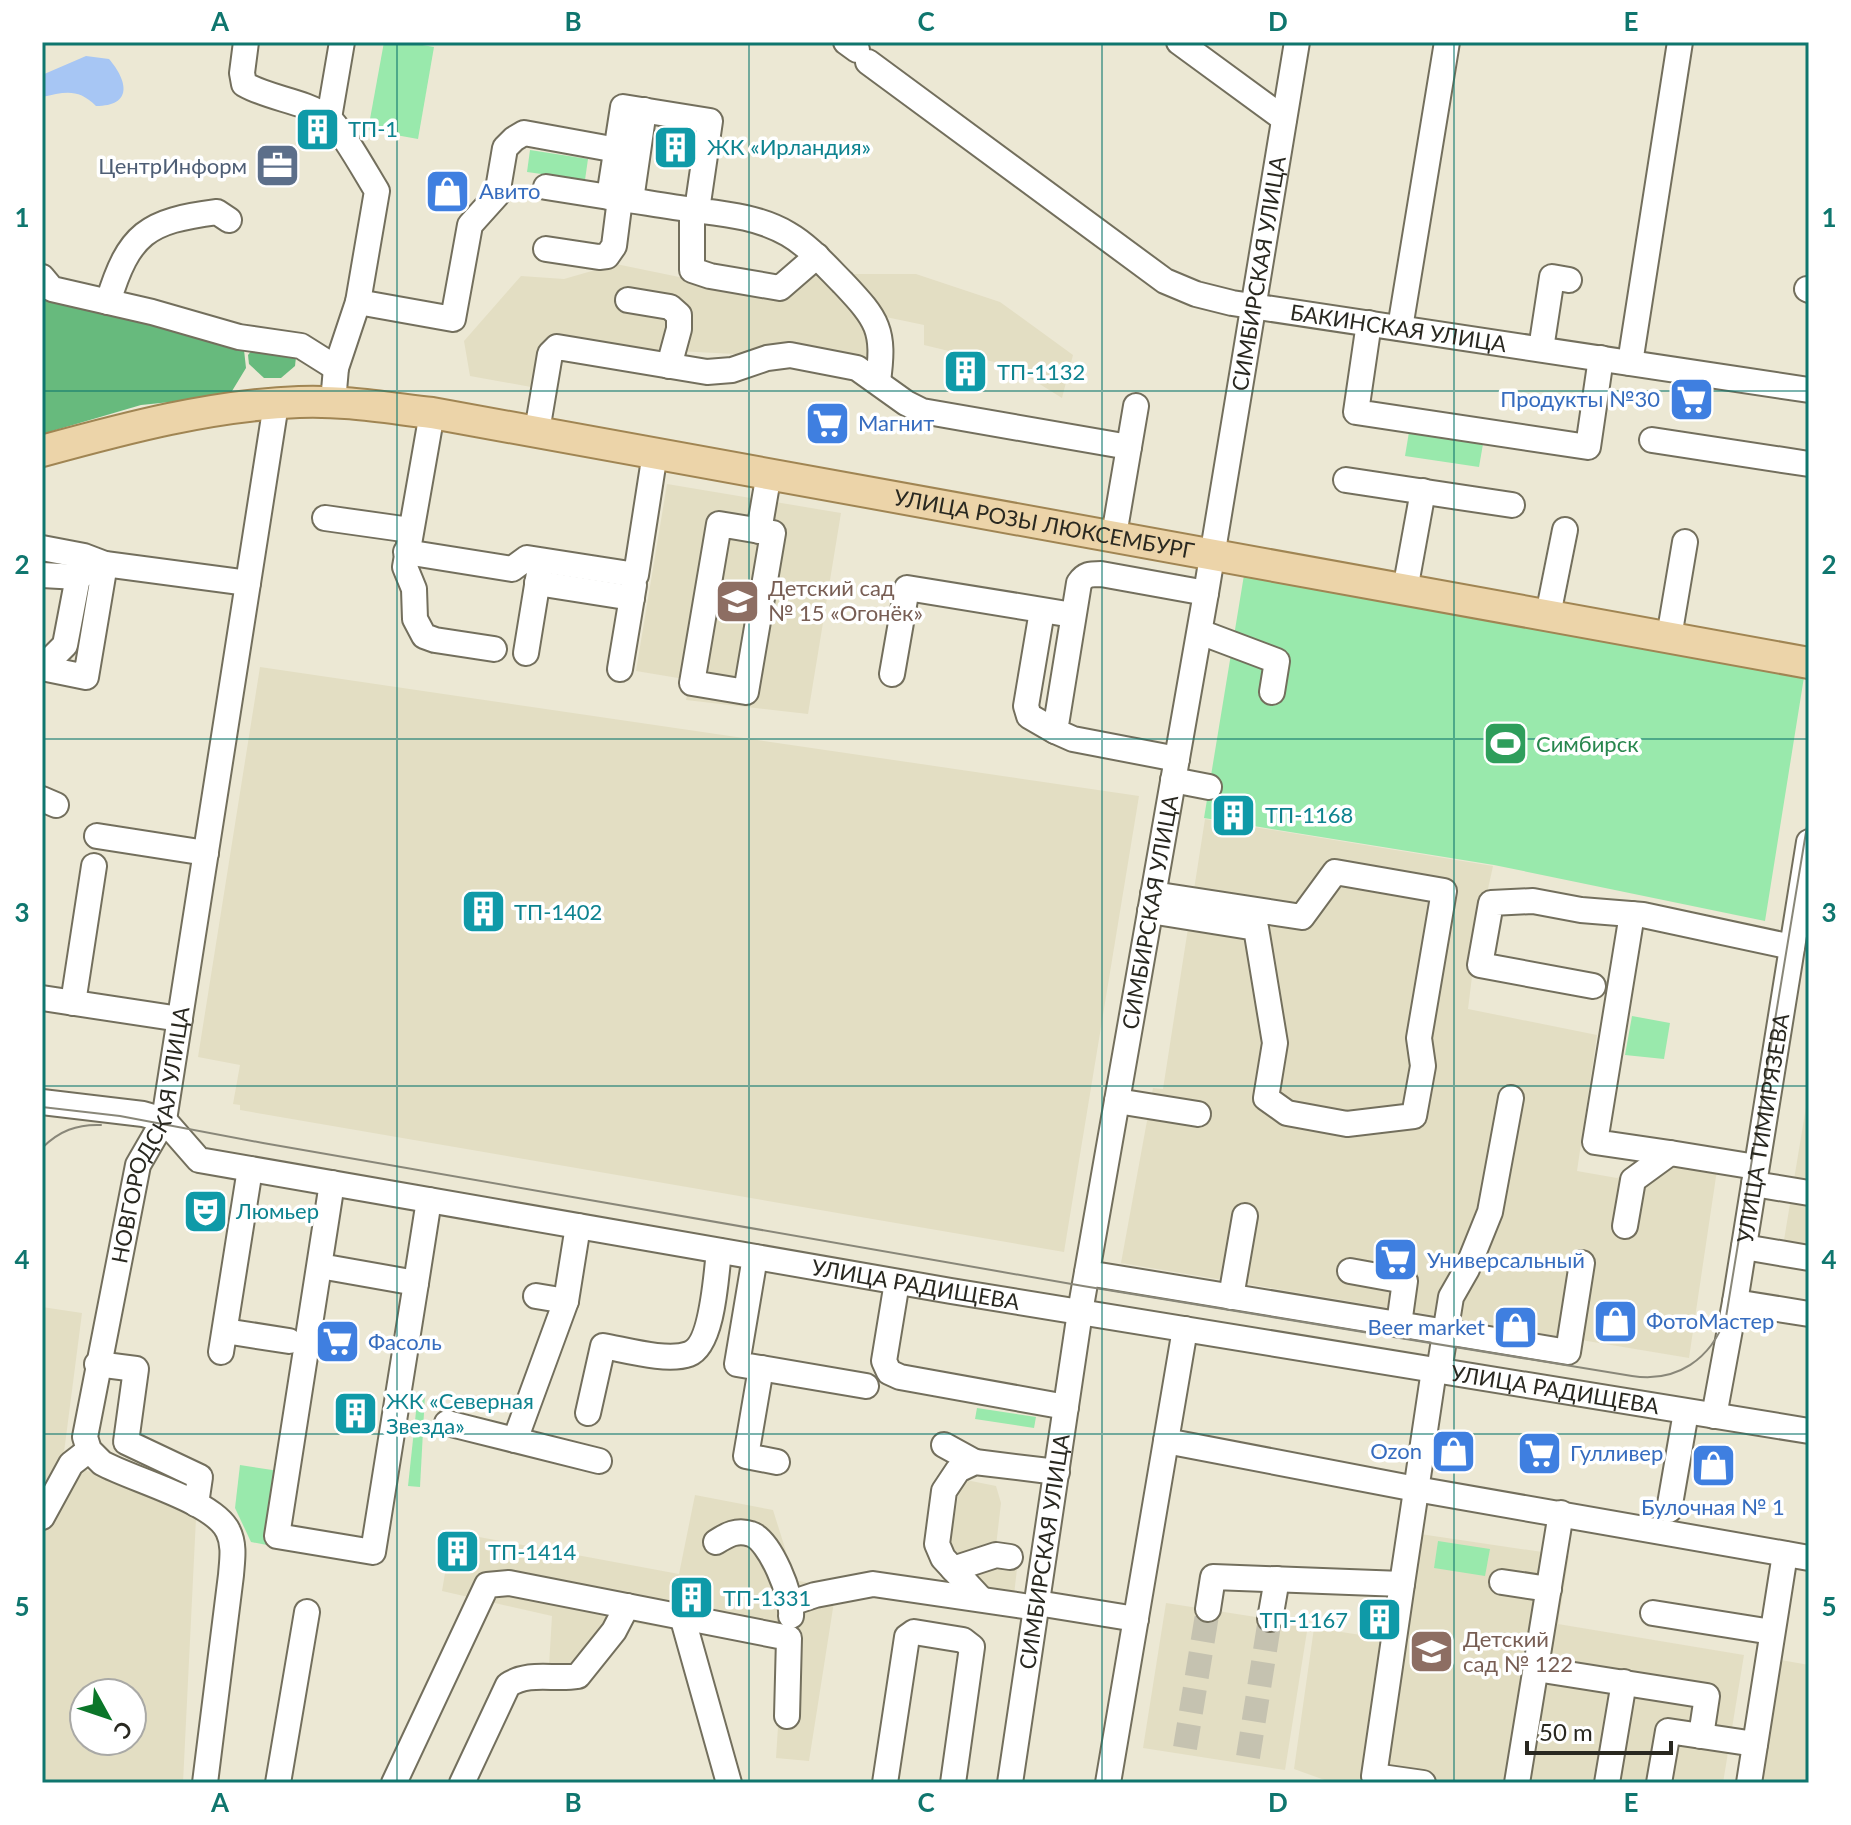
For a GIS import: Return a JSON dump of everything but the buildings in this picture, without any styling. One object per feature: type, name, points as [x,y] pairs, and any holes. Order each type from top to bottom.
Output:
[{"type":"main road","name":"УЛИЦА РОЗЫ ЛЮКСЕМБУРГ","points":[[42,451],[194,414],[276,404],[333,402],[432,413],[1809,663]]},
{"type":"street","points":[[246,42],[242,73],[244,84],[262,94],[329,118],[377,191],[358,302],[336,368],[333,402]]},
{"type":"street","points":[[329,118],[342,42]]},
{"type":"street","points":[[1179,42],[1284,119]]},
{"type":"street","name":"СИМБИРСКАЯ УЛИЦА","points":[[1010,1783],[1080,1312],[1200,632],[1297,42]]},
{"type":"street","points":[[1400,328],[1447,42]]},
{"type":"street","points":[[1630,363],[1680,42]]},
{"type":"street","name":"БАКИНСКАЯ УЛИЦА","points":[[857,51],[1165,281],[1196,294],[1254,306],[1809,390]]},
{"type":"street","points":[[620,199],[617,150],[623,107],[710,121],[694,210],[692,270],[780,288],[817,256]]},
{"type":"street","points":[[546,249],[607,256],[614,246],[620,199],[644,110]]},
{"type":"street","points":[[358,302],[453,319],[470,225],[497,195],[505,148],[524,133],[617,150]]},
{"type":"street","points":[[546,187],[735,214],[791,235],[851,291],[879,328],[883,348],[878,381]]},
{"type":"street","points":[[108,302],[118,270],[134,242],[144,233],[177,217],[217,212],[229,220]]},
{"type":"street","points":[[1541,349],[1552,277],[1569,280]]},
{"type":"street","points":[[47,283],[239,337],[301,346],[336,368]]},
{"type":"street","points":[[628,300],[670,307],[679,315],[679,329],[669,366]]},
{"type":"street","points":[[1369,323],[1356,412],[1427,423],[1588,447],[1601,358]]},
{"type":"street","points":[[537,431],[553,349],[557,347],[707,372],[732,370],[767,358],[790,355],[857,368],[922,411],[1129,447]]},
{"type":"street","name":"НОВГОРОДСКАЯ УЛИЦА","points":[[89,1450],[85,1437],[86,1422],[138,1165],[164,1120],[276,404]]},
{"type":"street","points":[[1114,535],[1136,406]]},
{"type":"street","points":[[432,413],[405,567],[414,589],[415,619],[424,636],[494,649]]},
{"type":"street","points":[[1652,440],[1809,464]]},
{"type":"street","points":[[620,669],[655,453]]},
{"type":"street","points":[[759,531],[769,473]]},
{"type":"street","points":[[1346,480],[1512,505]]},
{"type":"street","points":[[1405,590],[1423,491]]},
{"type":"street","points":[[325,518],[512,569],[527,558],[539,572],[634,586]]},
{"type":"street","points":[[719,524],[759,531],[773,533],[746,692],[692,683],[719,524]]},
{"type":"street","points":[[1548,615],[1565,530]]},
{"type":"street","points":[[1669,637],[1685,542]]},
{"type":"street","points":[[42,548],[84,556],[105,564],[248,583]]},
{"type":"street","points":[[42,575],[78,577],[105,564]]},
{"type":"street","points":[[42,668],[86,677],[105,564]]},
{"type":"street","points":[[526,653],[539,572]]},
{"type":"street","points":[[1055,731],[1073,615],[1083,577],[1089,574],[1206,593]]},
{"type":"street","points":[[42,668],[65,645],[78,577]]},
{"type":"street","points":[[892,674],[907,588],[1073,615]]},
{"type":"street","points":[[1042,611],[1026,706],[1029,716],[1073,739],[1175,770],[1209,787]]},
{"type":"street","points":[[1200,632],[1277,661],[1272,692]]},
{"type":"street","points":[[97,836],[206,853]]},
{"type":"street","name":"УЛИЦА ТИМИРЯЗЕВА","points":[[1714,1416],[1798,944],[1809,842]]},
{"type":"street","points":[[73,1003],[94,866]]},
{"type":"street","points":[[1335,872],[1444,891],[1419,1038],[1423,1066],[1414,1116],[1347,1124],[1287,1113],[1266,1098],[1275,1043],[1256,928],[1152,903],[1302,917],[1335,872]]},
{"type":"street","points":[[1593,986],[1480,965],[1491,903],[1533,901],[1581,910],[1632,914],[1798,944]]},
{"type":"street","points":[[1632,914],[1595,1142],[1670,1153],[1809,1193]]},
{"type":"street","points":[[42,998],[180,1019]]},
{"type":"street","points":[[1423,1783],[1374,1776],[1416,1489],[1451,1297],[1467,1269],[1490,1212],[1511,1098]]},
{"type":"street","points":[[1117,1101],[1198,1114]]},
{"type":"street","points":[[42,1102],[143,1114],[164,1120]]},
{"type":"street","name":"УЛИЦА РАДИЩЕВА","points":[[164,1120],[199,1160],[897,1282],[1809,1431]]},
{"type":"street","points":[[1625,1226],[1633,1180],[1670,1153]]},
{"type":"street","points":[[250,1169],[223,1342],[289,1341]]},
{"type":"street","points":[[332,1183],[277,1536],[373,1552],[429,1200]]},
{"type":"street","points":[[1231,1297],[1245,1216]]},
{"type":"street","points":[[515,1440],[566,1301],[578,1226]]},
{"type":"street","points":[[1744,1247],[1809,1258]]},
{"type":"street","points":[[588,1413],[603,1346],[668,1357],[688,1355],[698,1348],[706,1336],[719,1251]]},
{"type":"street","points":[[755,1257],[737,1364],[866,1386]]},
{"type":"street","points":[[1087,1273],[1568,1352],[1582,1263]]},
{"type":"street","points":[[320,1266],[416,1283]]},
{"type":"street","points":[[1350,1271],[1405,1281],[1399,1324]]},
{"type":"street","points":[[897,1282],[884,1361],[889,1372],[900,1377],[1066,1407]]},
{"type":"street","points":[[536,1296],[566,1301]]},
{"type":"street","points":[[1735,1302],[1809,1314]]},
{"type":"street","points":[[1108,1783],[1185,1329]]},
{"type":"street","points":[[97,1364],[136,1369],[126,1442],[200,1477],[196,1504]]},
{"type":"street","points":[[761,1368],[746,1456],[777,1462]]},
{"type":"street","points":[[1669,1510],[1686,1412]]},
{"type":"street","points":[[447,1423],[599,1461]]},
{"type":"street","points":[[1166,1441],[1416,1489],[1809,1558]]},
{"type":"street","points":[[944,1445],[975,1462],[1057,1472]]},
{"type":"street","points":[[42,1517],[71,1464],[89,1450],[112,1468],[196,1504],[219,1518],[228,1531],[233,1552],[205,1783]]},
{"type":"street","points":[[975,1462],[958,1470],[944,1491],[937,1544],[943,1558],[980,1598]]},
{"type":"street","points":[[1517,1783],[1561,1513]]},
{"type":"street","points":[[716,1542],[730,1533],[752,1534],[765,1546],[786,1587],[791,1603],[787,1716]]},
{"type":"street","points":[[1749,1783],[1785,1554]]},
{"type":"street","points":[[953,1569],[996,1555],[1010,1557]]},
{"type":"street","points":[[1208,1609],[1213,1577],[1402,1584]]},
{"type":"street","points":[[1270,1619],[1277,1579]]},
{"type":"street","points":[[1502,1582],[1549,1589]]},
{"type":"street","points":[[394,1783],[487,1585],[509,1583],[789,1638]]},
{"type":"street","points":[[791,1603],[873,1584],[1136,1619]]},
{"type":"street","points":[[462,1783],[508,1685],[522,1676],[578,1676],[614,1631],[627,1606]]},
{"type":"street","points":[[278,1783],[307,1612]]},
{"type":"street","points":[[1653,1613],[1772,1632]]},
{"type":"street","points":[[682,1616],[729,1783]]},
{"type":"street","points":[[885,1783],[907,1637],[914,1632],[963,1640],[972,1647],[953,1783]]},
{"type":"street","points":[[1536,1669],[1707,1696],[1701,1736]]},
{"type":"street","points":[[1607,1783],[1624,1682]]},
{"type":"street","points":[[1659,1783],[1668,1731],[1755,1744]]},
{"type":"shaded area","points":[[616,264],[781,298],[809,274],[916,274],[1000,302],[1073,355],[1062,398],[1011,366],[924,345],[924,325],[881,316],[872,361],[541,344],[531,387],[470,376],[464,341],[521,276],[564,279]]},
{"type":"shaded area","name":"Детский сад № 15 «Огонёк»","points":[[667,484],[841,513],[808,714],[686,700],[690,680],[636,671]]},
{"type":"shaded area","points":[[260,667],[1139,796],[1064,1252],[240,1110],[240,1105],[233,1104],[240,1065],[198,1057]]},
{"type":"shaded area","points":[[1205,819],[1493,866],[1476,944],[1468,1009],[1597,1035],[1577,1171],[1617,1178],[1664,1160],[1717,1170],[1689,1358],[1121,1263],[1153,1088],[1163,1089]]},
{"type":"shaded area","points":[[1809,1089],[1809,1244],[1784,1240]]},
{"type":"shaded area","points":[[42,1307],[82,1313],[63,1460],[196,1518],[183,1783],[42,1783]]},
{"type":"shaded area","points":[[961,1479],[996,1486],[1001,1503],[996,1546],[1019,1551],[1014,1595],[943,1585]]},
{"type":"shaded area","points":[[695,1495],[773,1510],[795,1580],[836,1589],[809,1761],[776,1758],[783,1649],[612,1619],[579,1668],[549,1666],[552,1616],[442,1591],[452,1532],[679,1574]]},
{"type":"shaded area","name":"Детский сад № 122","points":[[1420,1534],[1569,1556],[1558,1624],[1744,1655],[1723,1783],[1333,1783],[1294,1769],[1314,1628],[1402,1641]]},
{"type":"shaded area","points":[[1166,1603],[1308,1625],[1285,1770],[1143,1748]]},
{"type":"shaded area","points":[[1775,1659],[1809,1665],[1809,1783],[1755,1783]]},
{"type":"green space","points":[[384,42],[434,47],[418,139],[368,130]]},
{"type":"green space","points":[[530,150],[588,159],[585,180],[527,172]]},
{"type":"green space","points":[[42,294],[243,341],[246,368],[229,396],[141,405],[42,434]]},
{"type":"green space","points":[[254,348],[296,357],[295,366],[281,378],[264,378],[249,364],[248,355]]},
{"type":"green space","points":[[1409,432],[1483,444],[1479,467],[1405,456]]},
{"type":"green space","name":"Симбирск","points":[[1244,575],[1804,677],[1765,921],[1494,865],[1204,818]]},
{"type":"green space","points":[[1632,1016],[1670,1023],[1664,1059],[1625,1055]]},
{"type":"green space","points":[[418,1393],[425,1394],[420,1487],[408,1486]]},
{"type":"green space","points":[[977,1408],[1036,1417],[1034,1428],[975,1419]]},
{"type":"green space","points":[[240,1465],[279,1471],[267,1545],[251,1542],[235,1508]]},
{"type":"green space","points":[[1438,1541],[1490,1549],[1485,1576],[1434,1568]]},
{"type":"water","points":[[86,56],[109,59],[115,67],[124,91],[116,102],[96,106],[83,96],[71,93],[42,97],[42,75]]},
{"type":"tunnel","points":[[1185,1748],[1208,1609]]},
{"type":"tunnel","points":[[1248,1757],[1270,1619]]},
{"type":"tram line","points":[[42,1107],[120,1116],[1083,1286],[1632,1376],[1664,1376],[1702,1356],[1720,1332],[1726,1317],[1809,814]]},
{"type":"tram line","points":[[42,1148],[69,1130],[101,1125]]},
{"type":"place","name":"ТП-1","points":[[317,129]]},
{"type":"place","name":"ЖК «Ирландия»","points":[[676,147]]},
{"type":"place","name":"ЦентрИнформ","points":[[278,166]]},
{"type":"place","name":"Авито","points":[[448,191]]},
{"type":"place","name":"ТП-1132","points":[[966,372]]},
{"type":"place","name":"Продукты №30","points":[[1691,399]]},
{"type":"place","name":"Магнит","points":[[827,423]]},
{"type":"place","name":"Детский сад № 15 «Огонёк»","points":[[737,601]]},
{"type":"place","name":"Симбирск","points":[[1505,744]]},
{"type":"place","name":"ТП-1168","points":[[1234,815]]},
{"type":"place","name":"ТП-1402","points":[[483,912]]},
{"type":"place","name":"Люмьер","points":[[205,1211]]},
{"type":"place","name":"Универсальный","points":[[1396,1260]]},
{"type":"place","name":"ФотоМастер","points":[[1615,1321]]},
{"type":"place","name":"Beer market","points":[[1516,1327]]},
{"type":"place","name":"Фасоль","points":[[337,1342]]},
{"type":"place","name":"ЖК «Северная Звезда»","points":[[355,1414]]},
{"type":"place","name":"Ozon","points":[[1453,1451]]},
{"type":"place","name":"Гулливер","points":[[1539,1453]]},
{"type":"place","name":"Булочная № 1","points":[[1713,1466]]},
{"type":"place","name":"ТП-1414","points":[[457,1552]]},
{"type":"place","name":"ТП-1331","points":[[692,1598]]},
{"type":"place","name":"ТП-1167","points":[[1379,1620]]},
{"type":"place","name":"Детский сад № 122","points":[[1432,1652]]}]
